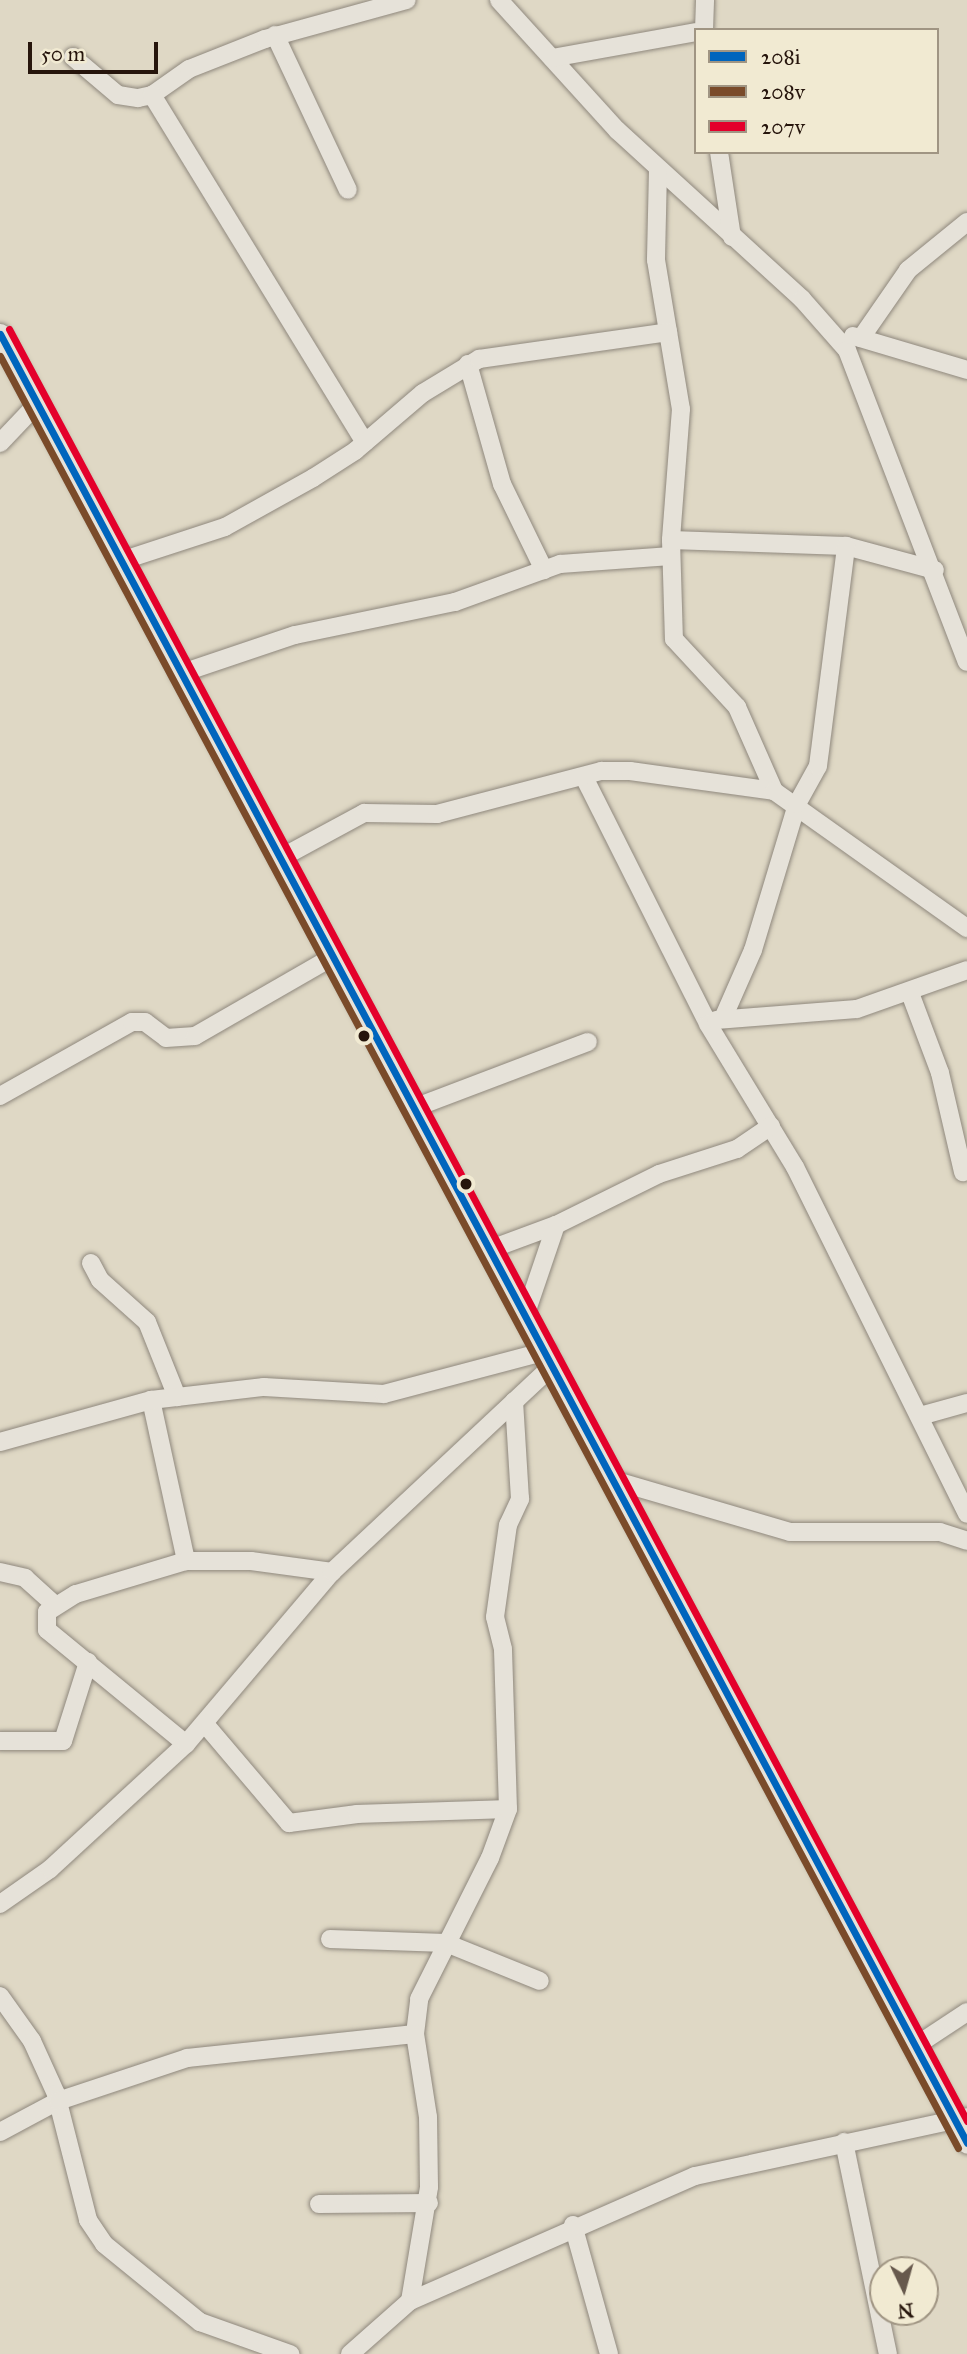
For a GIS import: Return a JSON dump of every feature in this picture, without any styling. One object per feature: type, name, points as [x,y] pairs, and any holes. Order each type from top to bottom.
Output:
[{"type":"street","points":[[73,57],[118,95],[152,96],[189,69],[275,36],[407,0]]},
{"type":"street","points":[[499,0],[658,170],[732,237],[847,350],[935,570],[967,662]]},
{"type":"street","points":[[704,28],[705,0]]},
{"type":"street","points":[[552,58],[694,32]]},
{"type":"street","points":[[275,36],[348,190]]},
{"type":"street","points":[[152,96],[365,442]]},
{"type":"street","points":[[719,154],[732,237]]},
{"type":"street","points":[[658,170],[656,261],[682,429],[671,548],[674,639],[737,708],[774,791]]},
{"type":"street","points":[[861,338],[908,270],[967,222]]},
{"type":"street","points":[[830,331],[967,370]]},
{"type":"street","points":[[121,561],[225,527],[365,442],[423,393],[468,364],[514,352],[668,332]]},
{"type":"street","points":[[0,334],[179,674],[551,1357],[917,2045],[961,2119],[967,2143]]},
{"type":"street","points":[[468,364],[502,484],[544,570]]},
{"type":"street","points":[[0,443],[37,404]]},
{"type":"street","points":[[179,674],[295,635],[455,602],[544,570],[593,559],[671,548],[846,546],[935,570]]},
{"type":"street","points":[[716,1020],[753,950],[797,804],[817,766],[846,546]]},
{"type":"street","points":[[279,859],[364,813],[437,814],[584,777],[630,771],[774,791],[797,804],[967,928]]},
{"type":"street","points":[[584,777],[716,1020],[920,1416],[967,1514]]},
{"type":"street","points":[[0,1096],[132,1023],[145,1022],[166,1038],[195,1036],[334,956]]},
{"type":"street","points":[[716,1020],[857,1009],[967,970]]},
{"type":"street","points":[[910,992],[940,1073],[962,1171]]},
{"type":"street","points":[[414,1108],[588,1042]]},
{"type":"street","points":[[491,1249],[556,1225],[659,1174],[737,1149],[771,1126]]},
{"type":"street","points":[[526,1313],[556,1225]]},
{"type":"street","points":[[91,1263],[100,1280],[147,1322],[177,1397]]},
{"type":"street","points":[[0,1442],[151,1400],[264,1387],[384,1394],[551,1357]]},
{"type":"street","points":[[0,1904],[50,1869],[186,1744],[332,1572],[514,1401],[551,1357]]},
{"type":"street","points":[[151,1400],[187,1561]]},
{"type":"street","points":[[410,2301],[429,2203],[428,2117],[415,2034],[419,1998],[508,1809],[503,1649],[495,1617],[499,1573],[521,1489],[514,1401]]},
{"type":"street","points":[[920,1416],[967,1403]]},
{"type":"street","points":[[616,1481],[790,1532],[940,1532],[967,1541]]},
{"type":"street","points":[[186,1744],[47,1630],[47,1612],[54,1604],[187,1561],[251,1561],[332,1572]]},
{"type":"street","points":[[0,1572],[25,1578],[54,1604]]},
{"type":"street","points":[[0,1741],[63,1741],[88,1662]]},
{"type":"street","points":[[205,1724],[289,1824],[357,1814],[508,1809]]},
{"type":"street","points":[[330,1939],[446,1943],[540,1981]]},
{"type":"street","points":[[0,1996],[32,2041],[58,2101],[88,2220],[104,2244],[200,2322],[290,2354]]},
{"type":"street","points":[[917,2045],[967,2012]]},
{"type":"street","points":[[0,2132],[58,2101],[187,2058],[415,2034]]},
{"type":"street","points":[[350,2354],[410,2301],[573,2225],[695,2176],[844,2141],[961,2119]]},
{"type":"street","points":[[844,2141],[888,2354]]},
{"type":"street","points":[[319,2204],[429,2203]]},
{"type":"street","points":[[573,2225],[609,2354]]},
{"type":"transit line","name":"207v","points":[[9,329],[967,2121]]},
{"type":"transit line","name":"208i","points":[[0,334],[967,2143]]},
{"type":"transit line","name":"208v","points":[[0,356],[958,2148]]}]
